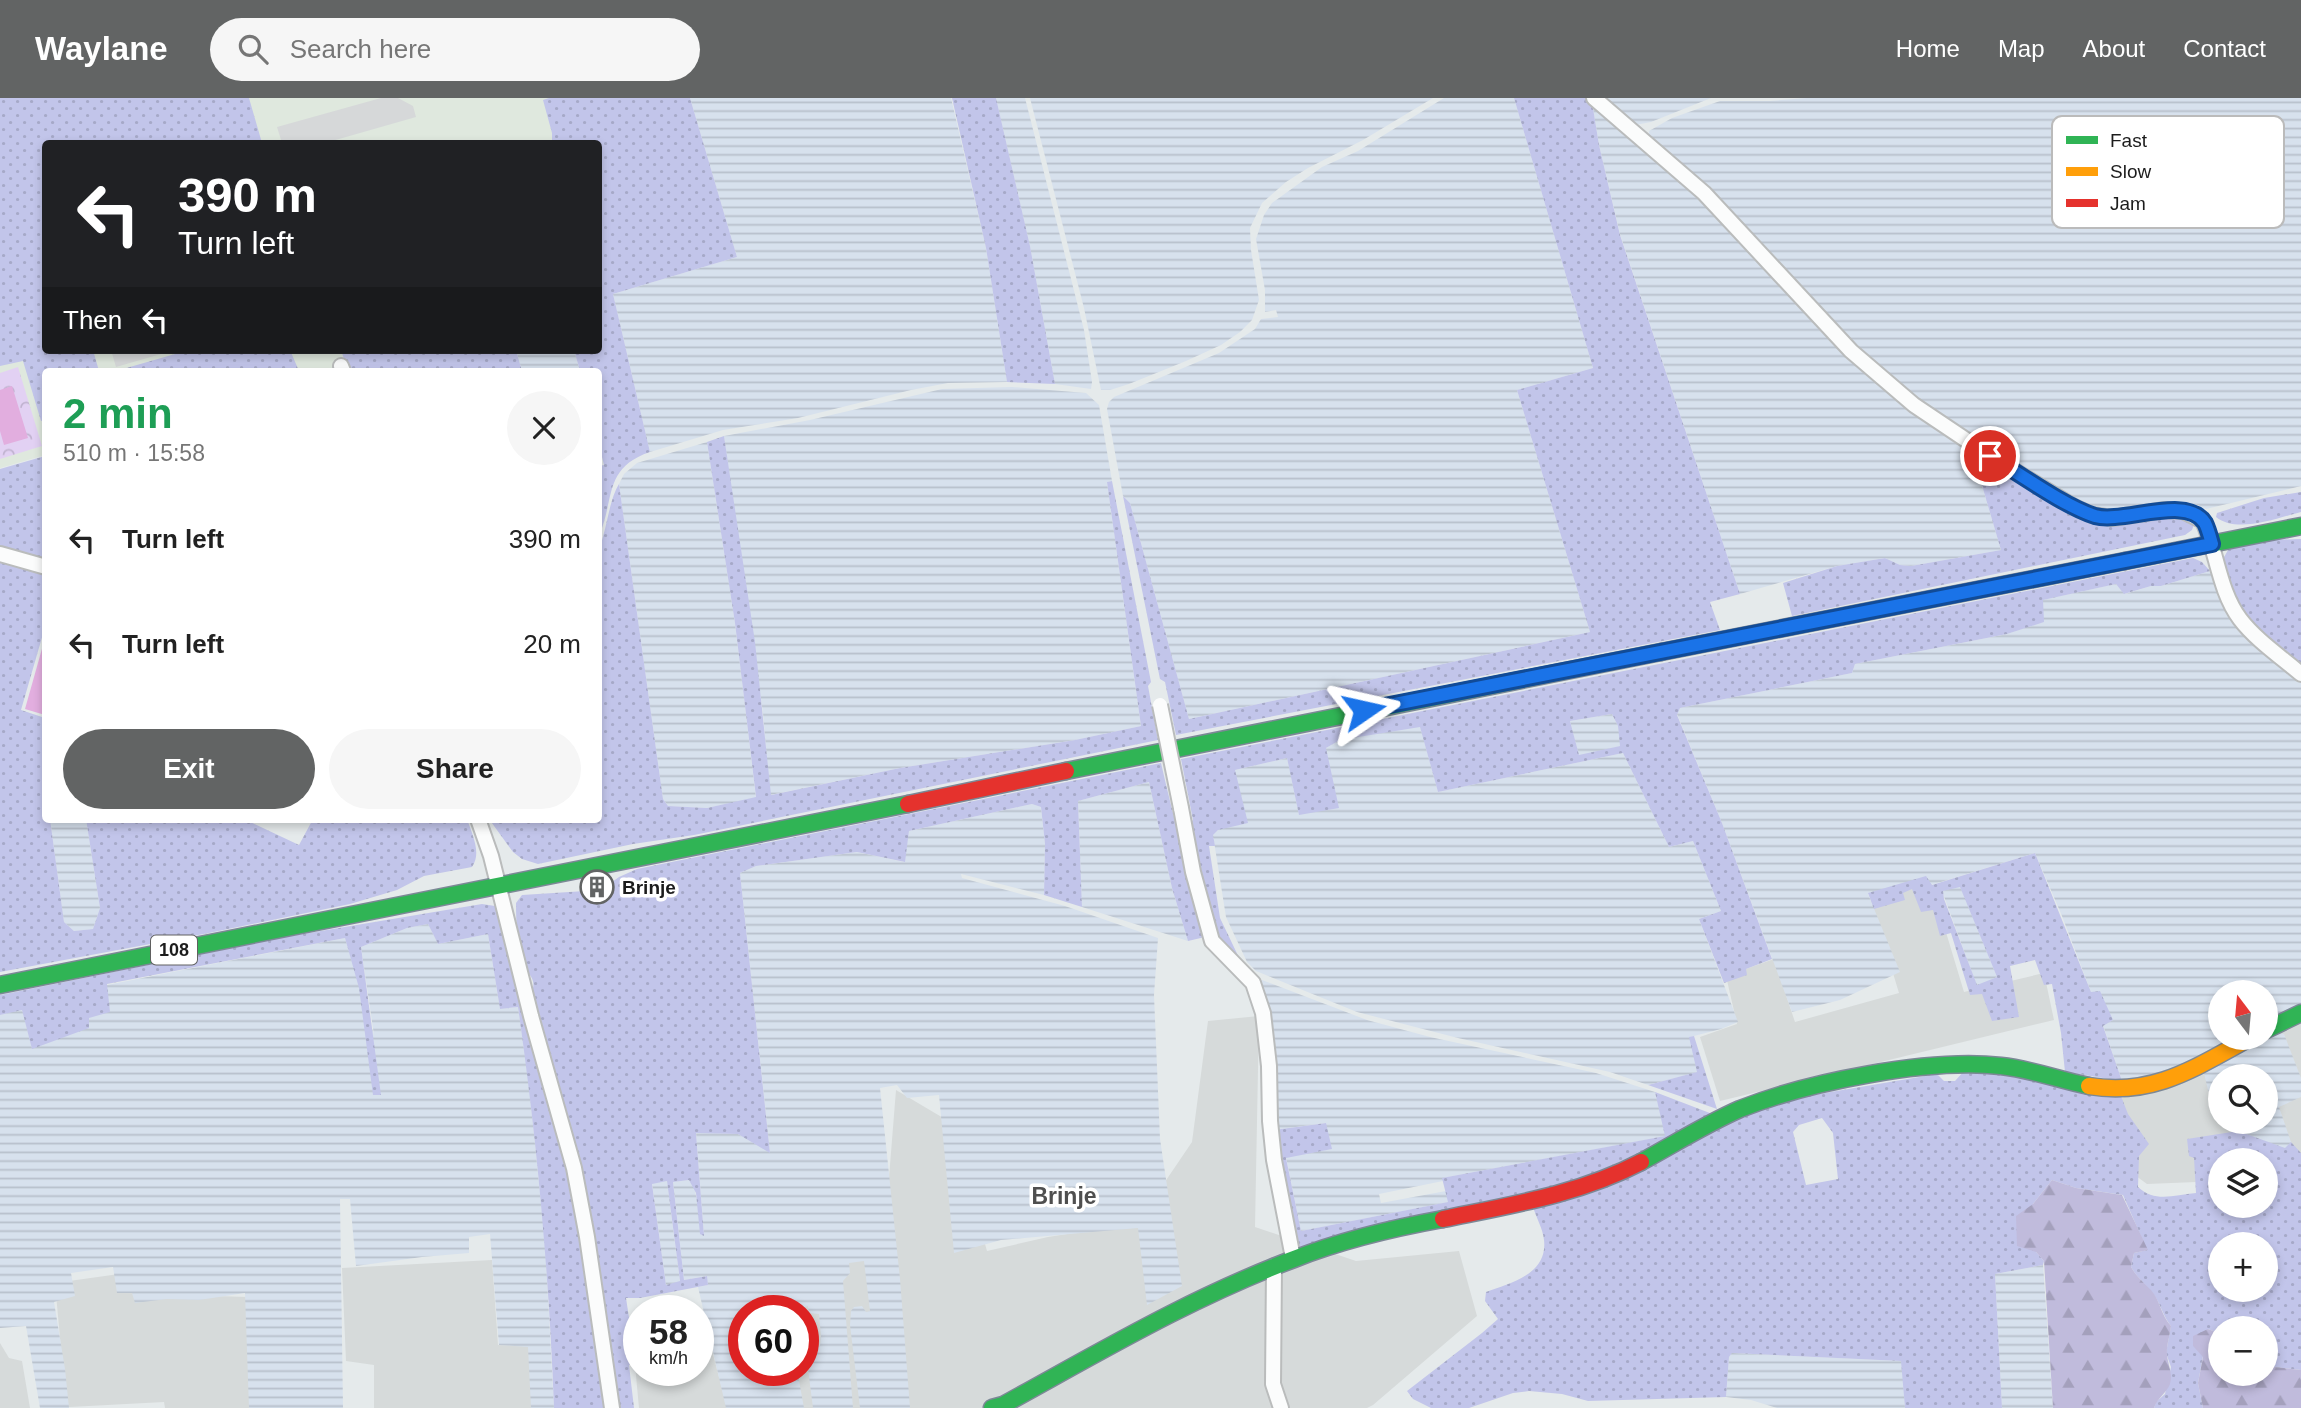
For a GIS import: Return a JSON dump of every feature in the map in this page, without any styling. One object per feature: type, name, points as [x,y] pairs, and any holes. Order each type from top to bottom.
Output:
[{"type":"main road","name":"108","points":[[0,985],[1337,716],[2301,526]]},
{"type":"main road","points":[[2278,1024],[2301,1013]]},
{"type":"main road","points":[[992,1408],[1003,1405],[1162,1318],[1293,1258],[1398,1227],[1525,1204],[1598,1183],[1724,1116],[1766,1100],[1879,1074],[1975,1064],[2014,1068],[2102,1087],[2129,1090],[2154,1085],[2227,1050]]},
{"type":"street","points":[[1594,98],[1704,193],[1851,351],[1914,405],[1990,456],[2092,515],[2112,518],[2165,510],[2183,511],[2203,521],[2217,566],[2240,618],[2258,638],[2301,674]]},
{"type":"street","points":[[0,554],[42,565]]},
{"type":"street","points":[[1160,705],[1193,872],[1212,941],[1253,984],[1263,1013],[1269,1066],[1270,1121],[1293,1258]]},
{"type":"street","points":[[479,823],[499,884],[531,1016],[574,1168],[612,1408]]},
{"type":"street","points":[[1274,1266],[1273,1384],[1281,1408]]},
{"type":"shaded area","points":[[0,98],[683,98],[602,142],[42,140],[42,354],[393,354],[345,368],[42,368],[42,456],[0,468]]},
{"type":"shaded area","points":[[0,98],[249,98],[261,140],[42,140],[42,354],[94,354],[98,368],[42,368],[41,421],[23,361],[0,366]]},
{"type":"shaded area","points":[[381,98],[398,98],[413,106],[416,117],[336,140],[281,140],[277,127]]},
{"type":"shaded area","points":[[690,98],[951,98],[986,248],[1007,382],[948,383],[911,390],[798,418],[723,430],[650,452],[613,294],[737,257]]},
{"type":"shaded area","points":[[690,98],[737,257],[613,294],[650,452],[624,467],[617,476],[602,528],[602,368],[579,368],[575,354],[602,354],[602,140],[552,140],[543,100]]},
{"type":"shaded area","points":[[952,98],[996,98],[1030,246],[1055,384],[1007,382],[986,248]]},
{"type":"shaded area","points":[[996,98],[1025,98],[1084,330],[1091,389],[1055,384],[1030,246]]},
{"type":"shaded area","points":[[1030,98],[1433,98],[1363,140],[1308,168],[1286,182],[1262,203],[1250,228],[1259,300],[1252,320],[1240,332],[1221,345],[1186,361],[1129,384],[1101,390],[1084,308]]},
{"type":"shaded area","points":[[1444,98],[1514,98],[1593,368],[1517,390],[1590,632],[1189,719],[1130,503],[1123,496],[1107,409],[1109,402],[1114,397],[1219,353],[1255,329],[1261,319],[1278,317],[1276,310],[1265,312],[1265,290],[1256,239],[1264,215],[1272,203],[1322,167],[1358,151]]},
{"type":"shaded area","points":[[1514,98],[1587,98],[1592,102],[1620,235],[1740,594],[1710,602],[1720,630],[1176,735],[1165,682],[1160,679],[1123,496],[1130,503],[1189,719],[1590,632],[1517,390],[1593,368]]},
{"type":"shaded area","points":[[1602,98],[1711,98],[1651,122],[1635,125]]},
{"type":"shaded area","points":[[1807,98],[2301,98],[2301,486],[2206,509],[2181,503],[2151,504],[2113,513],[2086,506],[2008,460],[1896,384],[1839,332],[1724,202],[1649,137],[1649,131],[1672,118],[1720,101]]},
{"type":"shaded area","points":[[1592,102],[1680,176],[1832,341],[1865,372],[1893,395],[1971,448],[2001,550],[1911,566],[1900,565],[1885,558],[1837,566],[1740,594],[1620,234]]},
{"type":"shaded area","points":[[112,354],[161,354],[116,367]]},
{"type":"shaded area","points":[[175,354],[292,354],[298,368],[126,368]]},
{"type":"shaded area","points":[[342,354],[517,354],[521,368],[347,368]]},
{"type":"shaded area","points":[[517,354],[575,354],[579,368],[521,368]]},
{"type":"shaded area","points":[[12,386],[28,438],[4,445],[0,431],[0,390]]},
{"type":"shaded area","points":[[1012,387],[1086,393],[1099,405],[1112,481],[1107,482],[1141,726],[1075,740],[900,768],[770,795],[763,713],[724,436],[810,420],[942,389]]},
{"type":"shaded area","points":[[724,436],[755,642],[771,795],[900,768],[1075,740],[1141,726],[1107,482],[1112,481],[1151,682],[1148,686],[1158,740],[694,835],[633,844],[538,864],[522,859],[513,852],[492,823],[602,823],[602,539],[619,484],[663,799],[668,806],[707,808],[756,797],[735,623],[707,442]]},
{"type":"shaded area","points":[[707,442],[735,623],[756,798],[707,808],[668,806],[663,799],[619,484],[624,474],[637,463]]},
{"type":"shaded area","points":[[1971,448],[2085,516],[2174,514],[2194,524],[2192,530],[2185,535],[1792,616],[1783,583],[1837,566],[1885,558],[1900,565],[1911,566],[2001,550]]},
{"type":"shaded area","points":[[42,457],[42,560],[0,550],[0,469]]},
{"type":"shaded area","points":[[2301,492],[2301,512],[2246,524],[2225,522],[2216,517],[2217,513],[2264,498]]},
{"type":"shaded area","points":[[2301,539],[2301,668],[2252,624],[2242,610],[2224,569],[2223,559],[2228,550],[2265,540]]},
{"type":"shaded area","points":[[0,558],[42,570],[42,637],[21,710],[42,717],[42,823],[51,823],[64,922],[74,931],[93,929],[100,908],[87,823],[252,823],[299,845],[311,823],[468,823],[473,837],[476,856],[472,867],[424,876],[397,890],[350,904],[0,972]]},
{"type":"shaded area","points":[[2193,558],[2202,562],[2210,571],[2124,594],[2116,584],[2043,600],[2044,622],[2007,634],[1855,664],[1852,673],[1680,708],[1677,715],[1722,823],[1772,959],[1746,969],[1747,975],[1724,983],[1699,919],[1721,911],[1693,841],[1669,847],[1623,753],[1438,792],[1420,727],[1340,740],[1326,748],[1339,808],[1299,815],[1287,758],[1235,770],[1248,823],[1218,830],[1213,835],[1215,846],[1209,846],[1220,918],[1243,966],[1213,931],[1188,825],[1193,820],[1181,759]],"holes":[[[1612,714],[1618,726],[1620,746],[1579,755],[1570,721]]]},
{"type":"shaded area","points":[[2210,571],[2277,660],[2301,681],[2301,1005],[2278,1017],[2278,980],[2208,980],[2208,1050],[2213,1050],[2165,1073],[2122,1081],[2103,1025],[2113,1020],[2091,992],[2035,853],[1931,885],[1868,894],[1900,972],[1840,1000],[1792,1012],[1722,823],[1677,714],[1680,708],[1852,673],[1855,664],[2007,634],[2043,622],[2042,600],[2116,584],[2125,594],[2151,586],[2161,586]]},
{"type":"shaded area","points":[[42,649],[42,714],[25,709]]},
{"type":"shaded area","points":[[1612,714],[1618,726],[1621,746],[1579,756],[1570,721]]},
{"type":"shaded area","points":[[1420,726],[1438,792],[1623,753],[1669,847],[1693,841],[1721,911],[1699,919],[1738,1022],[1690,1037],[1698,1072],[1648,1085],[1610,1072],[1357,1012],[1256,971],[1247,962],[1226,917],[1213,835],[1218,830],[1235,770],[1287,758],[1299,814],[1326,748],[1340,740]]},
{"type":"shaded area","points":[[1161,763],[1205,937],[1188,941],[1172,888],[1149,782],[1078,801],[1082,907],[1044,895],[1045,844],[1041,807],[1032,804],[909,831],[905,862],[857,852],[756,866],[740,873],[770,1153],[738,1134],[696,1133],[704,1236],[700,1234],[696,1193],[689,1180],[673,1182],[684,1280],[707,1276],[708,1285],[656,1295],[623,1295],[623,1386],[631,1386],[634,1408],[618,1408],[531,993],[533,981],[520,949],[516,903],[522,895],[601,890],[619,877],[637,869]],"holes":[[[667,1181],[680,1281],[666,1285],[652,1184]]]},
{"type":"shaded area","points":[[1149,782],[1172,888],[1188,941],[1082,907],[1078,801]]},
{"type":"shaded area","points":[[1032,804],[1041,807],[1045,844],[1044,895],[961,874],[962,878],[1065,906],[1158,938],[1154,995],[1160,1139],[1182,1286],[1147,1305],[1138,1228],[1001,1240],[954,1253],[939,1095],[907,1098],[897,1085],[880,1088],[910,1408],[860,1408],[850,1325],[854,1307],[862,1306],[866,1312],[870,1311],[864,1261],[849,1263],[850,1273],[843,1281],[853,1408],[813,1408],[810,1386],[819,1386],[819,1295],[728,1295],[728,1386],[800,1386],[804,1408],[726,1408],[714,1356],[714,1295],[700,1295],[698,1287],[708,1285],[706,1276],[684,1280],[673,1182],[689,1180],[694,1186],[704,1235],[696,1132],[738,1134],[770,1152],[740,873],[756,866],[857,852],[904,862],[909,831]]},
{"type":"shaded area","points":[[51,823],[87,823],[100,908],[93,929],[74,931],[64,922]]},
{"type":"shaded area","points":[[2035,853],[2091,992],[2100,991],[2113,1020],[2103,1026],[2122,1081],[2065,1072],[2052,984],[2044,985],[2035,960],[2010,966],[2019,1017],[1992,1021],[1982,994],[1970,995],[1951,933],[1940,936],[1933,910],[1921,912],[1912,889],[1903,893],[1905,900],[1874,909],[1868,893],[1926,876],[1932,885]],"holes":[[[1960,887],[1997,977],[1977,985],[1943,891]]]},
{"type":"shaded area","points":[[1929,876],[1964,992],[2044,973],[2054,1020],[1720,1101],[1700,1037],[1737,1024],[1726,976],[1774,959],[1795,1022],[1899,993],[1869,894]]},
{"type":"shaded area","points":[[1960,886],[1997,977],[1977,986],[1942,891]]},
{"type":"shaded area","points":[[482,904],[495,906],[498,914],[567,1168],[583,1246],[606,1408],[554,1408],[541,1207],[518,1007],[500,1009],[488,934],[438,944],[428,924],[407,928],[361,947],[381,1095],[373,1095],[359,988],[345,938],[107,984],[110,1012],[89,1018],[89,1028],[32,1049],[22,1010],[0,1015],[0,995],[285,937]]},
{"type":"shaded area","points":[[428,924],[438,944],[488,934],[500,1009],[518,1007],[545,1241],[554,1408],[531,1408],[528,1347],[499,1345],[490,1234],[469,1237],[469,1253],[356,1266],[350,1199],[340,1199],[343,1408],[249,1408],[245,1293],[199,1300],[167,1299],[135,1303],[132,1293],[117,1293],[113,1267],[71,1273],[75,1296],[54,1302],[69,1408],[40,1408],[26,1326],[0,1328],[0,1015],[22,1009],[32,1048],[89,1018],[107,985],[345,938],[374,1035],[361,947],[407,928]]},
{"type":"shaded area","points":[[1262,980],[1367,1020],[1430,1037],[1596,1073],[1655,1092],[1666,1136],[1443,1178],[1443,1181],[1379,1194],[1381,1203],[1446,1191],[1449,1202],[1301,1231],[1286,1157],[1331,1149],[1325,1123],[1274,1130],[1255,981]]},
{"type":"shaded area","points":[[2301,1008],[2301,1181],[2278,1167],[2278,1148],[2208,1148],[2208,1182],[2147,1184],[2072,1129],[2208,1046],[2208,1050],[2278,1050],[2278,1028]]},
{"type":"shaded area","points":[[1259,1016],[1255,1227],[1356,1261],[1459,1251],[1477,1316],[1373,1405],[1367,1408],[803,1408],[776,1386],[819,1386],[819,1295],[788,1295],[884,1240],[896,1090],[950,1122],[987,1251],[1048,1237],[1137,1223],[1192,1142],[1208,1021]]},
{"type":"shaded area","points":[[2278,1033],[2284,1034],[2301,1078],[2301,1097],[2279,1107],[2291,1142],[2285,1149],[2246,1134],[2278,1134],[2278,1064],[2215,1064],[2242,1050],[2278,1050]]},
{"type":"shaded area","points":[[1694,1036],[1717,1109],[1648,1085],[1697,1072],[1689,1037]]},
{"type":"shaded area","points":[[2208,1070],[2208,1090],[2204,1073]]},
{"type":"shaded area","points":[[1964,1071],[2004,1072],[2121,1096],[2128,1114],[2149,1144],[2139,1156],[2138,1187],[2151,1195],[2196,1193],[2194,1158],[2189,1156],[2187,1139],[2219,1134],[2246,1134],[2285,1148],[2291,1142],[2301,1153],[2301,1370],[2278,1367],[2278,1316],[2208,1316],[2198,1383],[2203,1408],[2154,1408],[2156,1402],[2165,1394],[2171,1367],[2166,1353],[2171,1326],[2153,1294],[2131,1267],[2134,1253],[2147,1250],[2123,1195],[2076,1188],[2052,1180],[2033,1204],[2036,1252],[2044,1261],[2043,1265],[1995,1274],[2002,1408],[1905,1408],[1901,1361],[1732,1353],[1729,1357],[1726,1397],[1588,1401],[1562,1394],[1529,1391],[1513,1393],[1469,1408],[1431,1408],[1413,1399],[1407,1391],[1498,1319],[1485,1301],[1486,1292],[1516,1281],[1534,1269],[1540,1261],[1544,1252],[1544,1240],[1533,1207],[1732,1120],[1801,1097],[1937,1074],[1944,1081],[1955,1081]],"holes":[[[1822,1118],[1833,1133],[1838,1179],[1806,1185],[1793,1132],[1799,1125]]]},
{"type":"shaded area","points":[[1655,1092],[1715,1115],[1696,1127],[1562,1188],[1299,1247],[1294,1244],[1274,1130],[1326,1123],[1332,1149],[1286,1158],[1301,1231],[1448,1202],[1442,1178],[1665,1136]]},
{"type":"shaded area","points":[[667,1181],[680,1282],[666,1285],[652,1183]]},
{"type":"shaded area","points":[[492,1260],[498,1345],[530,1346],[532,1408],[374,1408],[374,1365],[346,1361],[342,1268]]},
{"type":"shaded area","points":[[2043,1265],[2053,1408],[2002,1408],[1995,1274]]},
{"type":"shaded area","points":[[119,1274],[175,1295],[249,1297],[249,1408],[165,1408],[164,1402],[51,1408],[62,1360],[55,1283]]},
{"type":"shaded area","points":[[0,1343],[9,1358],[22,1361],[30,1408],[0,1408]]},
{"type":"shaded area","points":[[1732,1353],[1902,1361],[1905,1408],[1777,1408],[1751,1400],[1726,1397],[1729,1357]]},
{"type":"shaded area","points":[[714,1358],[727,1408],[639,1408],[637,1386],[714,1386]]},
{"type":"green space","points":[[18,367],[42,446],[0,459],[0,373]]},
{"type":"green space","points":[[2052,1180],[2076,1188],[2122,1195],[2148,1250],[2134,1253],[2131,1267],[2154,1294],[2171,1326],[2167,1352],[2171,1380],[2154,1408],[2053,1408],[2044,1261],[2036,1252],[2017,1246],[2016,1216],[2033,1204]]},
{"type":"green space","points":[[2208,1329],[2208,1386],[2278,1386],[2278,1367],[2301,1370],[2301,1408],[2203,1408],[2198,1383],[2203,1357],[2193,1346],[2193,1336]]},
{"type":"traffic: fast","points":[[2125,561],[2301,526]]},
{"type":"traffic: fast","points":[[1066,771],[1661,652]]},
{"type":"traffic: fast","points":[[0,985],[908,804]]},
{"type":"traffic: fast","points":[[2278,1024],[2301,1013]]},
{"type":"traffic: fast","points":[[1641,1162],[1740,1109],[1799,1090],[1869,1074],[1972,1064],[2012,1067],[2089,1086]]},
{"type":"traffic: fast","points":[[992,1408],[1003,1405],[1182,1308],[1256,1274],[1349,1240],[1443,1219]]},
{"type":"traffic: slow","points":[[1661,652],[2125,561]]},
{"type":"traffic: slow","points":[[2089,1086],[2134,1087],[2154,1083],[2192,1069],[2228,1050]]},
{"type":"traffic: jam","points":[[908,804],[1066,771]]},
{"type":"traffic: jam","points":[[1443,1219],[1569,1190],[1641,1162]]},
{"type":"place","name":"Brinje","points":[[597,887]]},
{"type":"district","name":"Brinje","points":[[1064,1196]]},
{"type":"route","points":[[1364,710],[2212,544],[2203,521],[2195,515],[2165,510],[2112,518],[2092,515],[1990,456]]}]
